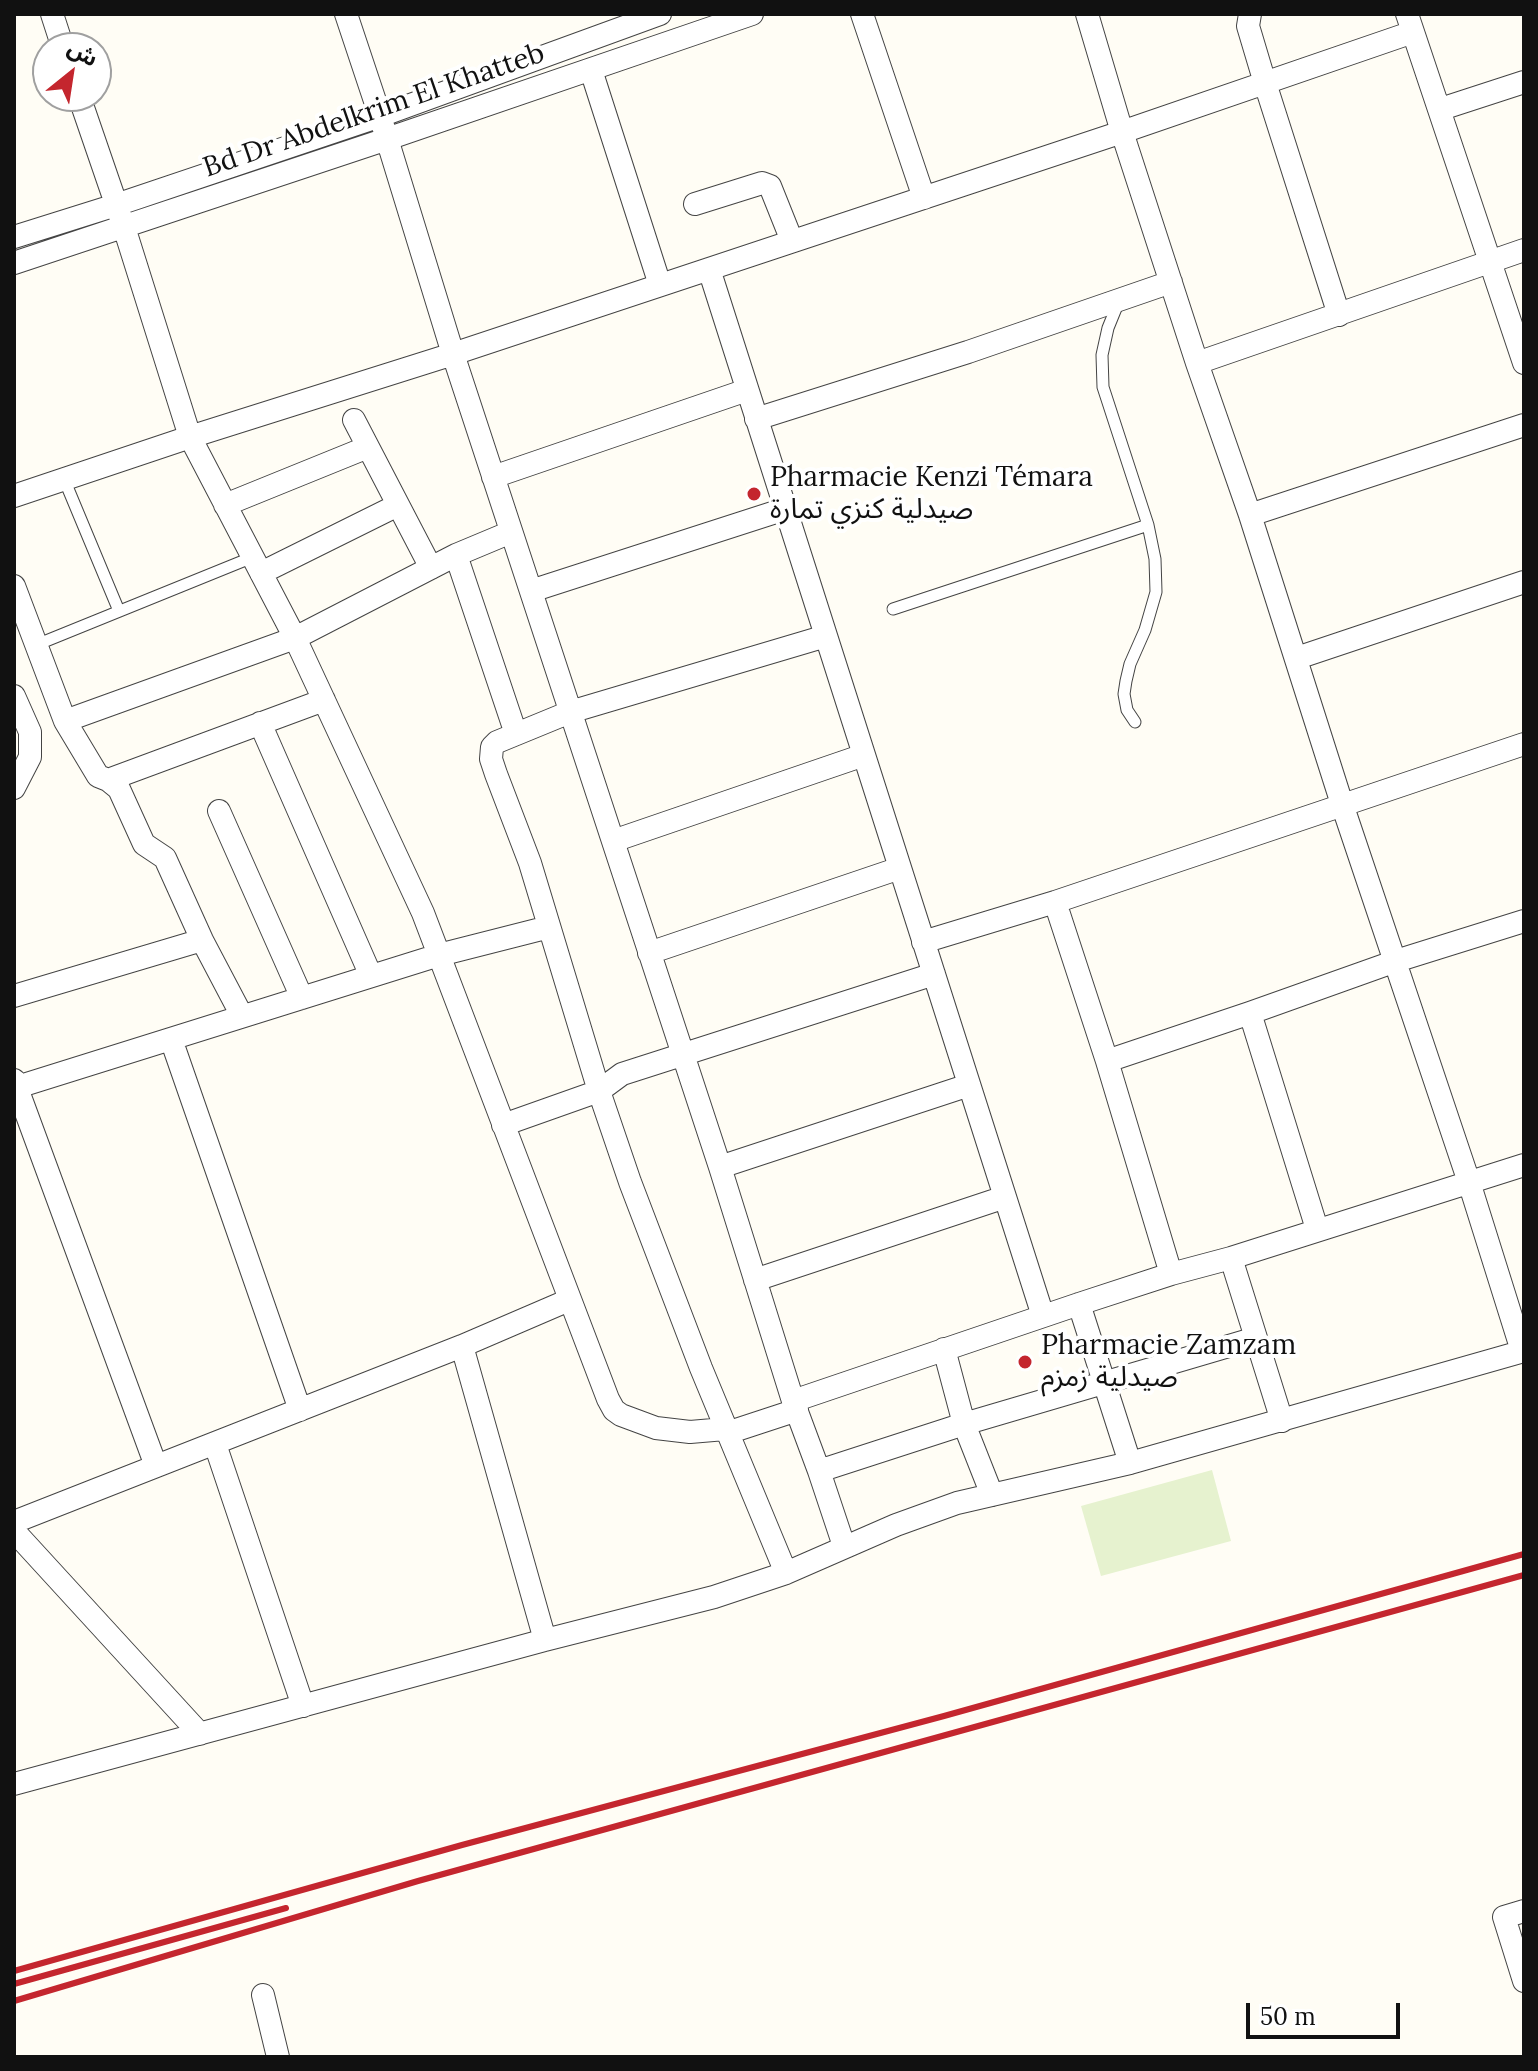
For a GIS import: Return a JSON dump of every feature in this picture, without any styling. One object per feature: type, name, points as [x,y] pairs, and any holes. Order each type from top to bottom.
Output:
[{"type":"street","points":[[346,14],[453,354],[795,1405],[844,1546]]},
{"type":"street","points":[[14,237],[120,216],[380,116],[660,14]]},
{"type":"street","points":[[862,14],[924,198]]},
{"type":"street","points":[[14,1784],[714,1597],[786,1573],[844,1546],[957,1503],[1130,1463],[1523,1351],[1250,515],[1197,363],[1087,14]]},
{"type":"street","points":[[1250,14],[1248,26],[1339,315]]},
{"type":"street","name":"Bd Dr Abdelkrim El Khatteb","points":[[14,263],[120,216],[387,139],[749,15]]},
{"type":"street","points":[[14,496],[1122,132],[1265,83],[1410,23],[1524,363]]},
{"type":"street","points":[[591,70],[660,285]]},
{"type":"street","points":[[1441,109],[1524,82]]},
{"type":"street","points":[[84,112],[190,437],[295,638],[423,913],[600,1382],[614,1410],[656,1428],[690,1432],[726,1431],[944,1349],[1171,1274],[1231,1258],[1524,1165]]},
{"type":"street","points":[[695,204],[762,183],[770,186],[792,241]]},
{"type":"street","points":[[1197,363],[1524,250]]},
{"type":"street","points":[[709,269],[1043,1316]]},
{"type":"street","points":[[756,419],[968,352],[1171,282]]},
{"type":"street","points":[[493,477],[747,390]]},
{"type":"street","points":[[354,420],[431,568]]},
{"type":"street","points":[[1250,515],[1524,425]]},
{"type":"street","points":[[225,505],[368,447]]},
{"type":"street","points":[[257,565],[398,505]]},
{"type":"street","points":[[531,591],[785,509]]},
{"type":"street","points":[[65,721],[295,638],[456,555],[511,532]]},
{"type":"street","points":[[456,555],[516,734]]},
{"type":"street","points":[[1297,658],[1524,582]]},
{"type":"street","points":[[14,586],[65,721],[98,776],[119,789],[144,844],[165,858],[202,940],[242,1016]]},
{"type":"street","points":[[786,1573],[726,1431],[630,1182],[530,863],[491,759],[492,747],[497,742],[570,712],[826,636]]},
{"type":"street","points":[[14,696],[30,732],[30,757],[14,788]]},
{"type":"street","points":[[108,780],[324,700]]},
{"type":"street","points":[[260,723],[371,976]]},
{"type":"street","points":[[923,942],[1055,902],[1524,744]]},
{"type":"street","points":[[613,841],[864,755]]},
{"type":"street","points":[[219,811],[302,998]]},
{"type":"street","points":[[649,953],[900,868]]},
{"type":"street","points":[[1055,902],[1171,1274]]},
{"type":"street","points":[[1107,1061],[1396,961],[1524,921]]},
{"type":"street","points":[[156,1466],[15,1085],[439,955],[549,927]]},
{"type":"street","points":[[14,996],[202,940]]},
{"type":"street","points":[[503,1125],[599,1091],[622,1074],[934,974]]},
{"type":"street","points":[[1250,1013],[1317,1229]]},
{"type":"street","points":[[171,1039],[300,1410]]},
{"type":"street","points":[[720,1167],[969,1085]]},
{"type":"street","points":[[755,1280],[1005,1197]]},
{"type":"street","points":[[1231,1258],[1282,1421]]},
{"type":"street","points":[[14,1522],[462,1346],[569,1300]]},
{"type":"street","points":[[1079,1304],[1130,1463]]},
{"type":"street","points":[[819,1471],[964,1424],[1256,1338]]},
{"type":"street","points":[[462,1346],[545,1640]]},
{"type":"street","points":[[944,1349],[964,1424],[992,1495]]},
{"type":"street","points":[[215,1444],[303,1706]]},
{"type":"street","points":[[14,1531],[200,1734]]},
{"type":"street","points":[[1524,1911],[1504,1917],[1524,1981]]},
{"type":"street","points":[[263,1995],[278,2057]]},
{"type":"lane","points":[[1119,300],[1102,355],[1103,387],[1148,525],[1155,559],[1156,592],[1145,630],[1130,664],[1124,694],[1127,710],[1135,722]]},
{"type":"lane","points":[[64,479],[119,611]]},
{"type":"lane","points":[[893,609],[1148,525]]},
{"type":"lane","points":[[36,645],[119,611],[257,565]]},
{"type":"green space","points":[[1212,1470],[1231,1541],[1101,1576],[1081,1506]]},
{"type":"railway","points":[[14,1971],[1524,1554]]},
{"type":"railway","points":[[14,2001],[418,1881],[1524,1575]]},
{"type":"railway","points":[[14,1984],[286,1908]]},
{"type":"place","name":"Pharmacie Kenzi Témara صيدلية كنزي تمارة","points":[[754,494]]},
{"type":"place","name":"Pharmacie Zamzam صيدلية زمزم","points":[[1025,1362]]}]
